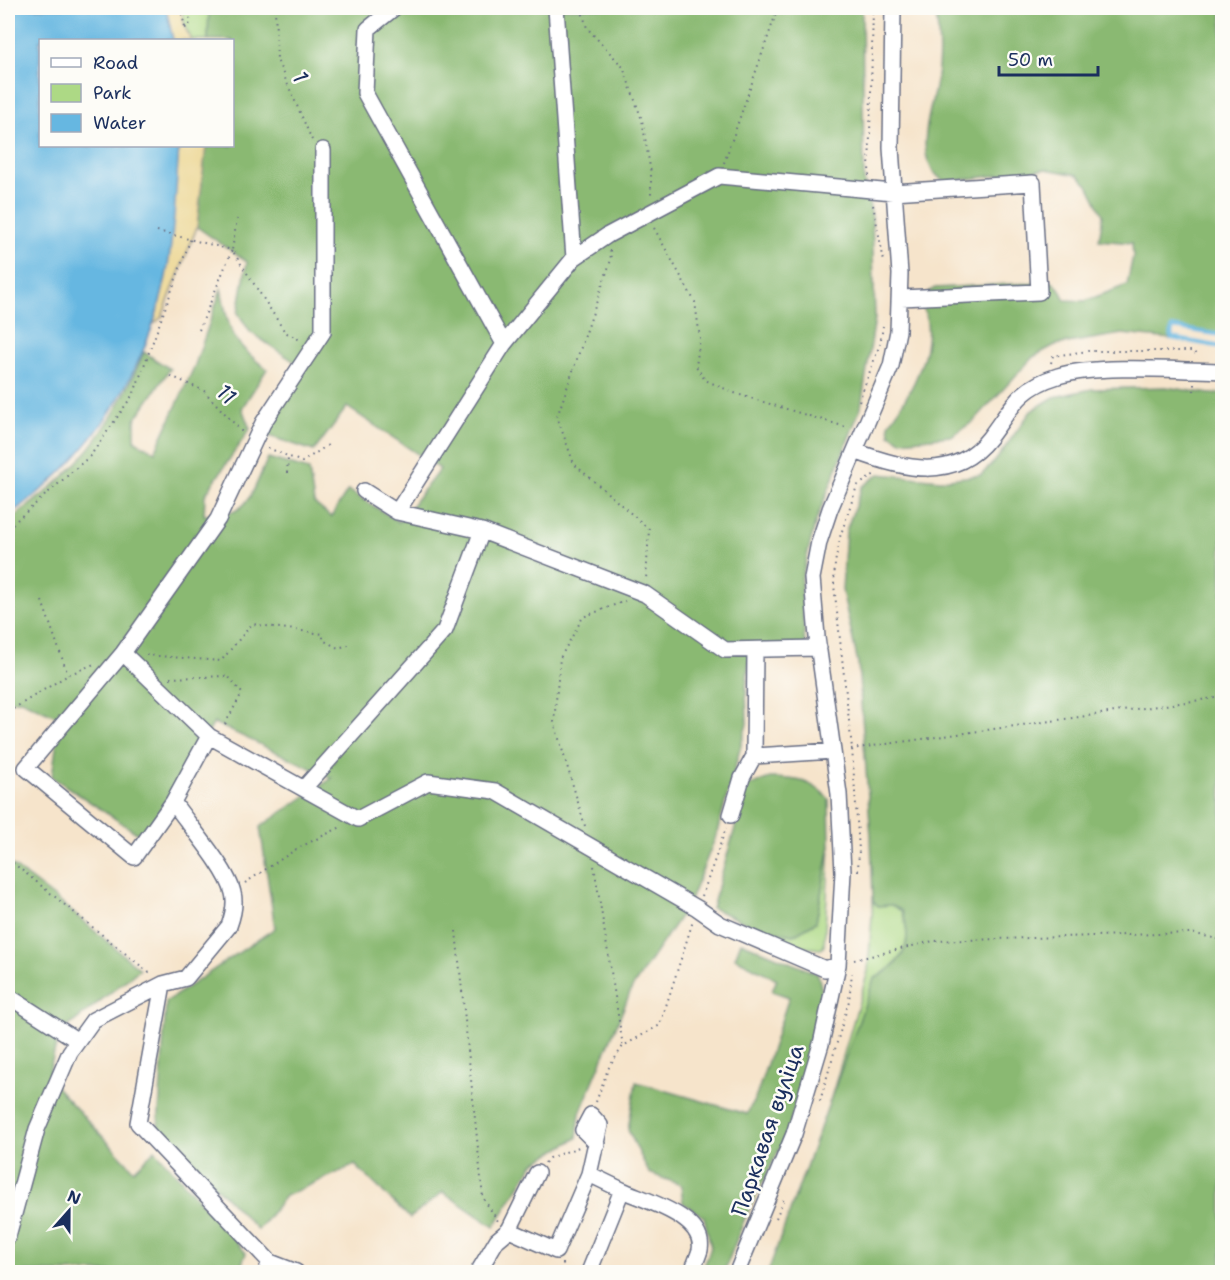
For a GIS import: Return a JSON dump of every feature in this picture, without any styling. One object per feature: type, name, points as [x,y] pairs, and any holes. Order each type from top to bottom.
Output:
[{"type":"street","points":[[394,8],[368,29],[365,93],[504,344]]},
{"type":"street","points":[[556,8],[574,258]]},
{"type":"street","name":"Паркавая вуліца","points":[[737,1272],[794,1134],[821,1044],[838,965],[843,872],[839,794],[813,596],[815,562],[830,509],[891,366],[901,298],[892,192],[893,8]]},
{"type":"street","points":[[209,736],[173,802],[134,857],[26,768],[123,653],[218,519],[260,429],[323,332],[323,150]]},
{"type":"street","points":[[397,512],[504,344],[574,258],[608,235],[719,176],[870,188],[892,192],[1033,183],[1038,292],[901,298]]},
{"type":"street","points":[[855,451],[880,461],[905,466],[937,468],[955,466],[974,454],[988,439],[1014,401],[1032,387],[1059,376],[1101,371],[1222,371]]},
{"type":"street","points":[[364,491],[397,512],[482,531],[645,594],[725,650],[819,648]]},
{"type":"street","points":[[305,787],[445,630],[482,531]]},
{"type":"street","points":[[731,815],[742,778],[754,756],[755,650]]},
{"type":"street","points":[[123,653],[152,678],[209,736],[305,787],[358,819],[428,782],[495,791],[697,908],[720,924],[825,969],[838,965]]},
{"type":"street","points":[[754,756],[833,751]]},
{"type":"street","points":[[8,1236],[37,1129],[70,1052],[93,1020],[163,984],[186,978],[229,926],[234,906],[233,892],[221,869],[173,802]]},
{"type":"street","points":[[163,984],[138,1123],[268,1267],[297,1272]]},
{"type":"street","points":[[8,996],[78,1041]]},
{"type":"street","points":[[509,1230],[556,1251],[589,1174],[597,1144],[600,1125],[591,1115]]},
{"type":"street","points":[[478,1272],[497,1240],[509,1230],[537,1173]]},
{"type":"street","points":[[589,1174],[678,1215],[693,1225],[698,1232],[700,1248],[692,1272]]},
{"type":"street","points":[[589,1272],[622,1190]]},
{"type":"path","points":[[181,8],[185,28],[189,27],[192,8]]},
{"type":"path","name":"1","points":[[275,8],[277,60],[313,142],[323,150]]},
{"type":"path","points":[[580,8],[587,28],[623,67],[642,120],[651,173],[651,222],[695,302],[700,338],[696,366],[705,380],[737,394],[849,428]]},
{"type":"path","points":[[719,176],[778,8]]},
{"type":"path","points":[[873,8],[870,188],[884,263]]},
{"type":"path","points":[[199,330],[232,250],[237,219]]},
{"type":"path","points":[[157,231],[232,250],[285,332],[312,348]]},
{"type":"path","points":[[8,528],[91,455],[134,393],[191,238]]},
{"type":"path","points":[[610,242],[611,260],[557,417],[574,464],[649,529],[645,594],[583,617],[560,658],[554,722],[591,847],[623,1046]]},
{"type":"path","points":[[859,401],[880,345],[884,316]]},
{"type":"path","name":"11","points":[[171,376],[204,391],[253,444]]},
{"type":"path","points":[[260,429],[268,450],[302,462],[328,445]]},
{"type":"path","points":[[287,473],[288,457]]},
{"type":"path","points":[[856,486],[875,473]]},
{"type":"path","points":[[42,601],[68,675]]},
{"type":"path","points":[[123,653],[221,661],[252,624],[323,634],[323,640],[338,648],[352,644]]},
{"type":"path","points":[[8,712],[68,675],[101,662]]},
{"type":"path","points":[[152,678],[228,676],[242,693],[221,732],[209,736]]},
{"type":"path","points":[[833,751],[1222,697]]},
{"type":"path","points":[[591,1115],[608,1069],[623,1046],[660,1025],[697,908],[731,815]]},
{"type":"path","points":[[233,892],[298,848],[358,819]]},
{"type":"path","points":[[8,859],[163,984]]},
{"type":"path","points":[[456,931],[483,1198],[502,1227],[509,1230]]},
{"type":"path","points":[[838,965],[933,941],[1191,933],[1222,940]]},
{"type":"path","points":[[537,1173],[549,1158],[570,1149],[597,1144]]},
{"type":"green space","points":[[181,8],[209,8],[208,39],[191,39],[185,28]]},
{"type":"green space","points":[[209,8],[862,8],[864,180],[872,217],[875,318],[861,407],[815,524],[801,581],[805,646],[751,647],[746,687],[747,724],[716,836],[689,903],[632,988],[580,1113],[577,1138],[534,1163],[494,1227],[443,1192],[410,1218],[355,1165],[285,1196],[258,1230],[158,1128],[166,1002],[275,928],[260,827],[332,778],[214,723],[144,838],[52,777],[60,718],[21,700],[8,701],[8,521],[54,485],[90,448],[118,405],[144,352],[170,369],[135,420],[135,441],[155,452],[195,365],[221,289],[234,335],[245,351],[267,369],[242,408],[250,429],[205,495],[204,515],[231,513],[240,508],[247,501],[268,458],[309,470],[314,503],[331,517],[348,490],[399,522],[440,469],[347,407],[314,451],[269,436],[273,421],[305,369],[250,332],[238,313],[247,262],[197,227],[206,147],[234,147],[234,39],[208,39]]},
{"type":"green space","points":[[935,8],[1222,8],[1222,335],[1173,327],[1171,339],[1122,334],[1055,345],[1033,357],[973,422],[951,436],[901,441],[890,434],[889,424],[913,384],[925,353],[927,322],[923,308],[928,292],[935,288],[1052,282],[1059,288],[1065,300],[1085,301],[1127,285],[1133,256],[1132,243],[1099,240],[1103,215],[1088,185],[1078,175],[1046,169],[945,182],[934,173],[925,149],[927,122],[939,63]]},
{"type":"green space","points":[[1166,387],[1210,394],[1222,393],[1222,1272],[768,1272],[874,979],[893,966],[904,951],[906,943],[907,934],[902,911],[891,905],[878,906],[873,901],[871,836],[858,663],[842,590],[846,531],[862,487],[879,474],[941,480],[981,475],[996,460],[1031,411],[1054,397],[1092,389]]},
{"type":"green space","points":[[770,778],[802,781],[816,787],[829,799],[830,846],[816,922],[793,935],[757,928],[712,908],[747,786]]},
{"type":"green space","points":[[830,846],[824,946],[821,949],[801,947],[757,928],[793,935],[816,922]]},
{"type":"green space","points":[[8,862],[59,901],[140,969],[59,1034],[49,1072],[57,1088],[134,1170],[155,1150],[246,1253],[239,1272],[8,1272]]},
{"type":"green space","points":[[873,901],[878,906],[891,904],[902,911],[907,933],[906,943],[904,951],[893,966],[874,979],[822,1129],[868,971]]},
{"type":"green space","points":[[741,942],[818,974],[824,999],[787,1134],[745,1218],[724,1272],[702,1272],[711,1247],[704,1217],[683,1203],[681,1185],[649,1173],[628,1130],[636,1082],[747,1114],[757,1094],[789,997],[772,991],[777,979],[735,958]]},
{"type":"sand","points":[[166,8],[181,8],[185,28],[191,39],[173,39]]},
{"type":"sand","points":[[179,147],[206,147],[197,227],[162,317],[151,326],[169,258]]},
{"type":"water","points":[[8,8],[166,8],[173,39],[39,39],[39,147],[179,147],[173,228],[166,277],[157,313],[129,380],[89,441],[64,469],[38,493],[8,515]]},
{"type":"waterway","points":[[1222,335],[1172,327],[1171,338],[1222,347],[1222,343]]}]
